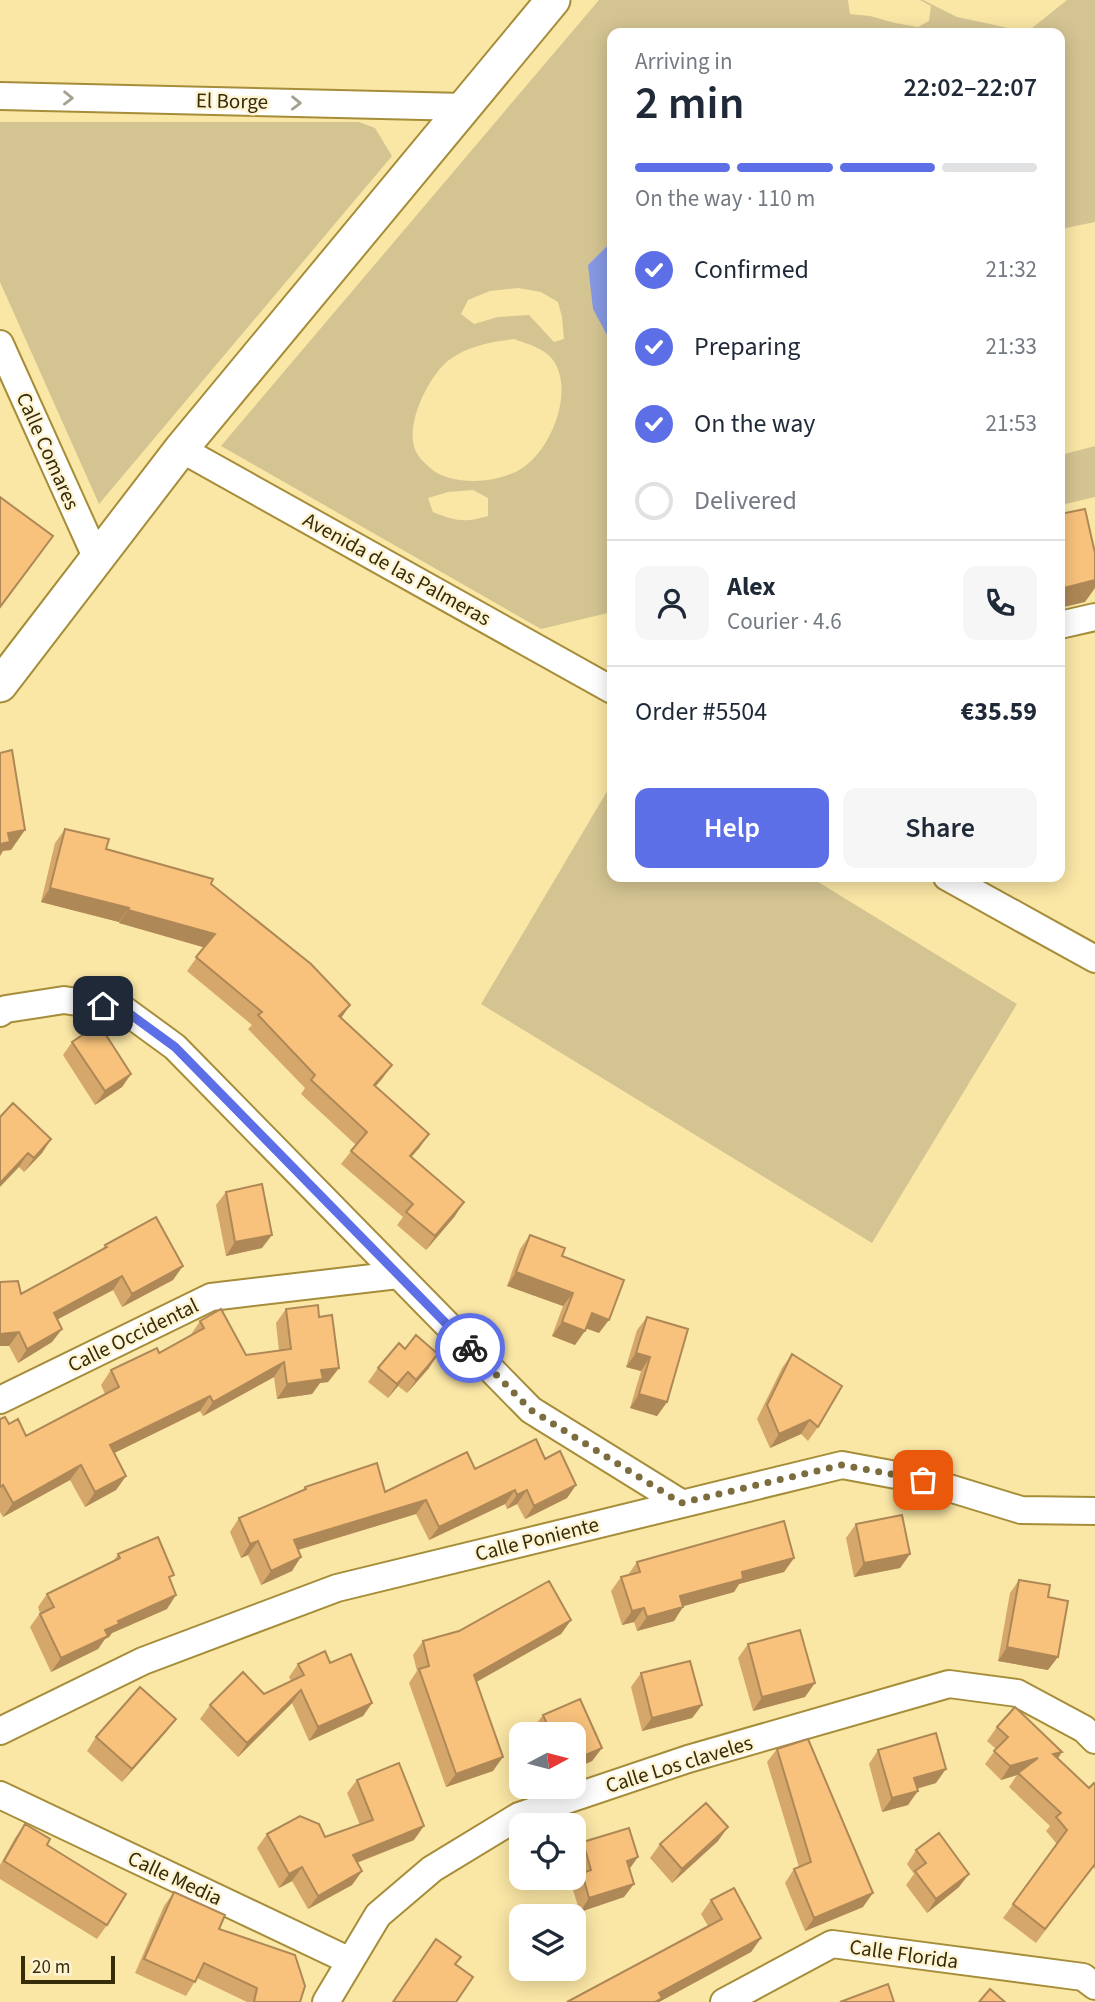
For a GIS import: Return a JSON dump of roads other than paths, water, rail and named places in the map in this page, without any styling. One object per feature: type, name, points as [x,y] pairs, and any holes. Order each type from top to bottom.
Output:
[{"type":"street","points":[[0,685],[181,449],[553,0]]},
{"type":"street","name":"El Borge","points":[[0,96],[465,107]]},
{"type":"street","name":"Calle Comares","points":[[0,344],[97,559]]},
{"type":"street","name":"Avenida de las Palmeras","points":[[181,449],[607,687]]},
{"type":"street","points":[[1065,624],[1095,617]]},
{"type":"street","points":[[956,882],[1095,960]]},
{"type":"street","points":[[0,1013],[6,1009],[64,1000],[123,1009],[175,1047],[531,1410],[681,1503]]},
{"type":"street","name":"Calle Occidental","points":[[0,1400],[211,1297],[398,1275]]},
{"type":"street","name":"Calle Poniente","points":[[0,1731],[143,1661],[337,1588],[842,1465],[923,1480],[1021,1510],[1095,1511]]},
{"type":"street","name":"Calle Los claveles","points":[[326,2002],[378,1915],[432,1869],[519,1816],[688,1759],[949,1684],[1017,1692],[1084,1729],[1095,1740]]},
{"type":"street","name":"Calle Media","points":[[0,1795],[350,1961]]},
{"type":"street","name":"Calle Florida","points":[[724,2002],[832,1944],[1083,1978],[1095,1986]]},
{"type":"water","points":[[607,246],[607,335],[593,309],[588,265]]}]
